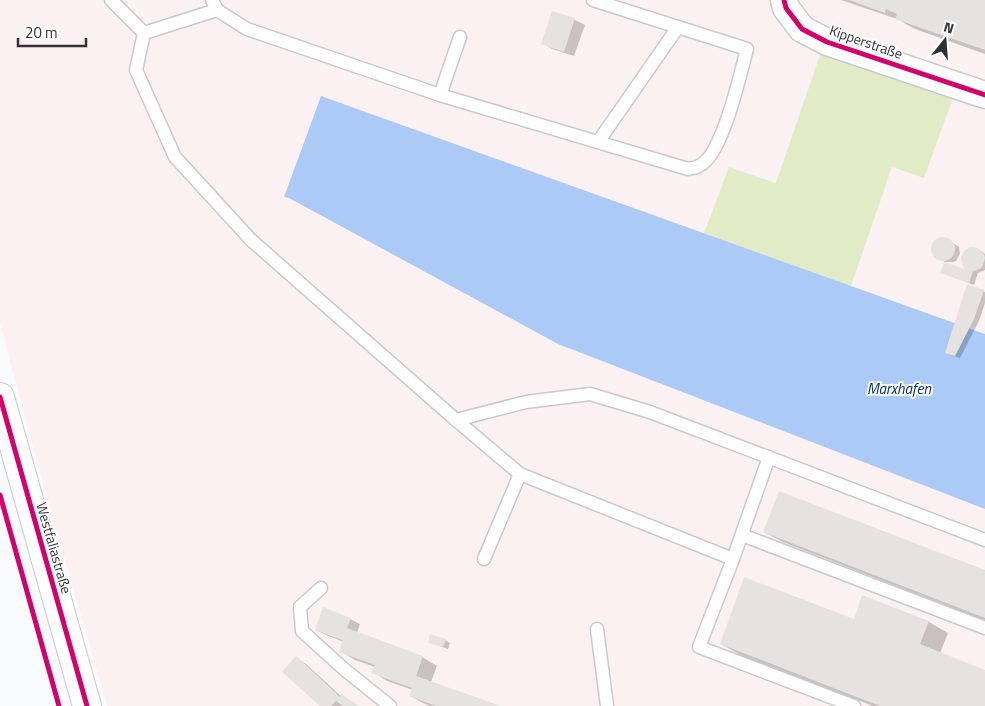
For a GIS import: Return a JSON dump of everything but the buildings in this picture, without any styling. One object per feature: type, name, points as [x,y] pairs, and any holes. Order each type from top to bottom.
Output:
[{"type":"street","name":"Kipperstraße","points":[[784,0],[786,8],[802,29],[827,42],[985,95]]},
{"type":"street","name":"Westfaliastraße","points":[[0,397],[87,706]]},
{"type":"lane","points":[[111,0],[144,33]]},
{"type":"lane","points":[[144,33],[214,5],[247,29],[440,95],[688,169],[700,166],[710,156],[727,122],[747,49],[594,0]]},
{"type":"lane","points":[[598,142],[678,27]]},
{"type":"lane","points":[[144,33],[136,70],[175,157],[250,240],[520,474],[733,559]]},
{"type":"lane","points":[[440,95],[460,37]]},
{"type":"lane","points":[[456,420],[526,402],[590,394],[650,412],[985,540]]},
{"type":"lane","points":[[770,457],[699,646],[854,706]]},
{"type":"lane","points":[[484,559],[520,474]]},
{"type":"lane","points":[[742,535],[985,628]]},
{"type":"lane","points":[[321,588],[300,607],[302,631],[345,670],[390,706]]},
{"type":"lane","points":[[597,629],[607,706]]},
{"type":"shaded area","points":[[0,0],[985,0],[985,706],[107,706],[36,458],[0,323]]},
{"type":"green space","points":[[821,52],[953,98],[924,178],[892,167],[851,286],[704,233],[729,167],[776,183]]},
{"type":"water","name":"Marxhafen","points":[[321,96],[985,334],[985,509],[558,344],[284,197]]},
{"type":"cycle path","points":[[784,0],[786,8],[802,29],[827,42],[985,95]]},
{"type":"cycle path","points":[[0,397],[87,706]]},
{"type":"cycle path","points":[[0,495],[59,706]]}]
